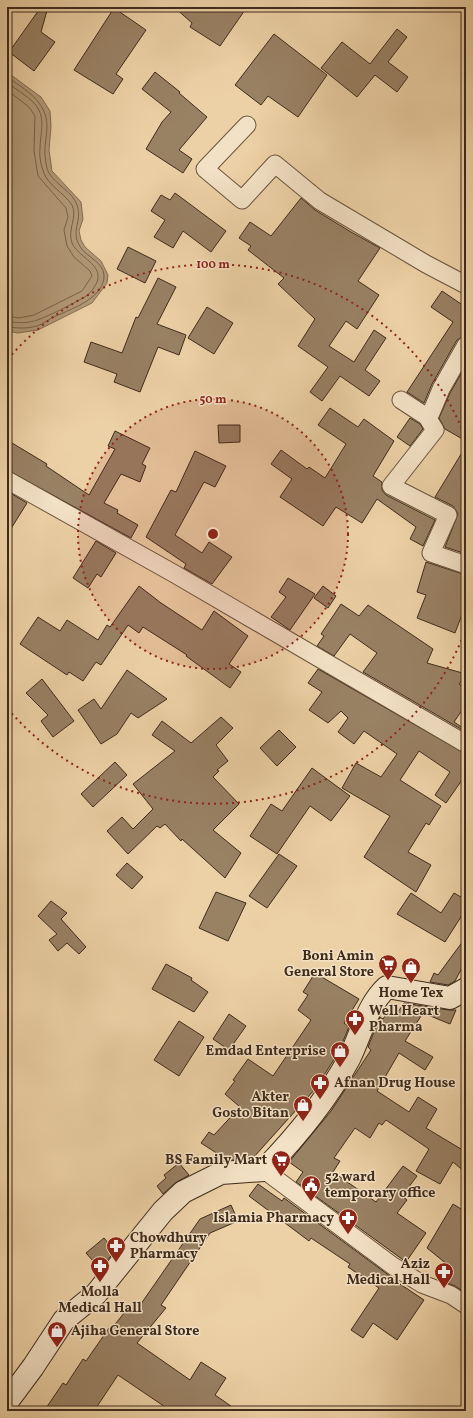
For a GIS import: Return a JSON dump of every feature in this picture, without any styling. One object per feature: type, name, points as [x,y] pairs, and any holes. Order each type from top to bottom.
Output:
[{"type":"street","points":[[248,125],[205,169],[242,200],[275,164],[320,201],[426,264],[466,285]]},
{"type":"street","points":[[427,417],[431,413],[441,389],[466,345]]},
{"type":"street","points":[[401,400],[427,417],[435,430],[391,486],[448,515],[431,552],[466,565]]},
{"type":"street","points":[[7,480],[173,573],[466,744]]},
{"type":"street","points":[[264,1170],[298,1135],[328,1094],[349,1059],[377,996],[387,987],[450,998],[466,989]]},
{"type":"street","points":[[7,1402],[34,1367],[64,1320],[96,1294],[163,1211],[183,1192],[221,1173],[264,1170],[393,1266],[422,1284],[451,1295],[466,1305]]},
{"type":"water","points":[[7,72],[41,97],[50,111],[51,126],[49,150],[52,171],[81,202],[83,219],[79,231],[81,240],[85,247],[101,261],[108,275],[107,283],[92,303],[38,330],[18,333],[7,331]]},
{"type":"building","points":[[41,7],[48,7],[41,32],[55,42],[34,71],[9,52]]},
{"type":"building","points":[[174,7],[247,7],[220,46],[190,27],[192,23]]},
{"type":"building","points":[[114,8],[146,30],[116,74],[123,79],[113,94],[74,70]]},
{"type":"building","points":[[397,29],[407,37],[388,62],[408,77],[397,92],[375,75],[357,97],[321,68],[342,42],[370,64]]},
{"type":"building","points":[[274,34],[327,75],[298,117],[268,96],[261,105],[235,85]]},
{"type":"building","points":[[155,72],[180,92],[179,93],[207,117],[179,150],[192,159],[183,173],[146,149],[162,122],[171,112],[142,89]]},
{"type":"building","points":[[175,193],[226,231],[211,252],[183,231],[173,248],[154,237],[165,220],[151,211],[161,195],[170,200]]},
{"type":"building","points":[[301,198],[315,210],[380,248],[358,281],[379,295],[357,329],[346,321],[329,346],[354,362],[374,330],[386,338],[365,370],[380,381],[369,396],[340,376],[322,401],[310,392],[328,367],[298,346],[315,319],[278,284],[284,278],[248,250],[251,246],[239,238],[250,222],[271,236]]},
{"type":"building","points":[[128,247],[156,261],[145,283],[117,269]]},
{"type":"building","points":[[158,278],[176,287],[157,324],[186,335],[179,355],[158,347],[140,392],[114,382],[117,374],[84,362],[91,342],[122,353],[136,317],[138,318]]},
{"type":"building","points":[[442,291],[464,306],[466,303],[466,335],[457,340],[432,384],[424,403],[407,392],[453,322],[431,307]]},
{"type":"building","points":[[207,307],[233,323],[214,354],[188,338]]},
{"type":"building","points":[[466,365],[466,441],[445,429],[439,418],[450,393]]},
{"type":"building","points":[[330,408],[358,427],[364,419],[394,441],[373,476],[382,482],[382,490],[386,495],[435,520],[423,546],[410,539],[416,527],[377,499],[362,523],[336,507],[323,526],[280,497],[292,479],[271,464],[281,450],[307,469],[309,467],[325,478],[346,444],[318,425]]},
{"type":"building","points":[[410,418],[420,424],[423,429],[410,446],[397,437]]},
{"type":"building","points":[[218,425],[240,425],[240,442],[219,443]]},
{"type":"building","points":[[115,431],[150,448],[142,464],[146,466],[140,482],[121,474],[104,503],[118,510],[117,513],[138,525],[131,538],[7,470],[7,440],[47,464],[46,466],[89,495],[115,449],[108,446]]},
{"type":"building","points":[[466,446],[466,554],[445,547],[458,514],[453,506],[435,497]]},
{"type":"building","points":[[195,451],[226,466],[215,487],[204,482],[175,535],[202,553],[209,542],[232,557],[212,584],[184,568],[186,564],[146,537],[171,490],[176,492]]},
{"type":"building","points":[[7,491],[27,503],[7,535]]},
{"type":"building","points":[[96,541],[116,553],[101,577],[97,574],[88,588],[73,578]]},
{"type":"building","points":[[426,562],[466,575],[466,604],[455,633],[417,618],[426,595],[417,592]]},
{"type":"building","points":[[288,578],[315,594],[290,630],[271,617],[286,597],[279,592]]},
{"type":"building","points":[[139,586],[161,603],[202,630],[214,611],[248,636],[229,664],[241,672],[230,688],[186,656],[187,655],[143,627],[139,633],[128,625],[101,665],[96,662],[83,681],[69,672],[67,675],[20,644],[38,617],[60,631],[67,620],[98,640],[107,625],[110,627]]},
{"type":"building","points":[[323,586],[336,596],[328,608],[314,598]]},
{"type":"building","points":[[341,604],[359,616],[368,605],[433,649],[427,663],[466,674],[459,684],[466,689],[466,704],[454,722],[466,730],[466,732],[363,672],[377,653],[350,634],[334,656],[317,646],[324,636],[321,634]]},
{"type":"building","points":[[318,669],[466,754],[466,783],[462,780],[446,803],[435,795],[450,772],[419,751],[400,780],[441,806],[429,825],[426,823],[408,852],[431,865],[416,892],[364,857],[390,816],[342,788],[356,763],[381,777],[397,754],[364,731],[354,744],[338,732],[348,718],[341,711],[328,723],[309,710],[322,692],[308,683]]},
{"type":"building","points":[[127,670],[167,699],[138,718],[131,713],[117,734],[101,744],[78,710],[94,699],[101,709]]},
{"type":"building","points":[[42,679],[74,721],[53,737],[41,721],[48,715],[26,693]]},
{"type":"building","points":[[221,717],[233,728],[216,745],[228,761],[217,770],[219,771],[213,777],[239,804],[213,830],[241,853],[225,878],[182,839],[181,841],[165,824],[160,828],[157,826],[128,854],[107,831],[122,817],[133,829],[153,809],[133,784],[175,751],[152,735],[162,721],[191,743]]},
{"type":"building","points":[[279,730],[296,747],[277,766],[260,748]]},
{"type":"building","points":[[115,762],[127,775],[93,807],[81,794]]},
{"type":"building","points":[[312,768],[350,796],[331,821],[310,806],[277,854],[250,836],[271,804],[282,811]]},
{"type":"building","points":[[279,854],[297,866],[267,908],[249,896]]},
{"type":"building","points":[[127,863],[143,877],[132,889],[116,875]]},
{"type":"building","points":[[216,892],[246,903],[228,941],[199,928]]},
{"type":"building","points":[[411,893],[441,913],[454,893],[466,900],[466,909],[445,942],[397,914]]},
{"type":"building","points":[[51,901],[67,913],[61,919],[86,947],[79,954],[67,943],[58,951],[49,940],[57,934],[38,916]]},
{"type":"building","points":[[466,937],[466,960],[455,981],[448,985],[430,982],[434,973],[438,975]]},
{"type":"building","points":[[166,964],[192,978],[191,980],[208,992],[194,1012],[152,989]]},
{"type":"building","points":[[315,973],[359,999],[344,1023],[349,1027],[338,1053],[316,1088],[253,1158],[216,1162],[214,1159],[218,1154],[201,1143],[209,1132],[214,1135],[240,1107],[225,1094],[235,1081],[233,1080],[248,1059],[273,1076],[311,1020],[298,1010],[308,995],[303,992]]},
{"type":"building","points":[[404,1003],[456,1010],[450,1024],[423,1013],[405,1041],[433,1057],[425,1070],[399,1053],[377,1091],[409,1112],[418,1097],[437,1109],[426,1128],[466,1152],[466,1173],[453,1162],[440,1184],[416,1171],[429,1149],[386,1120],[382,1125],[379,1123],[370,1138],[355,1128],[334,1158],[340,1161],[333,1172],[376,1202],[403,1166],[417,1176],[402,1196],[407,1200],[397,1213],[426,1233],[406,1262],[296,1182],[303,1172],[289,1162],[331,1111],[371,1050],[368,1047],[380,1017],[383,1019],[391,1007],[398,1012]]},
{"type":"building","points":[[229,1014],[246,1026],[229,1050],[213,1039]]},
{"type":"building","points":[[179,1021],[204,1037],[179,1076],[154,1060]]},
{"type":"building","points":[[179,1163],[189,1175],[175,1183],[163,1194],[157,1186],[166,1178],[164,1175]]},
{"type":"building","points":[[258,1184],[282,1201],[284,1198],[394,1280],[424,1300],[397,1340],[373,1323],[363,1338],[351,1330],[379,1288],[348,1267],[350,1264],[311,1238],[309,1241],[249,1196]]},
{"type":"building","points":[[453,1204],[466,1212],[466,1293],[455,1286],[437,1279],[448,1265],[427,1248]]},
{"type":"building","points":[[231,1205],[238,1221],[210,1233],[161,1305],[166,1308],[137,1343],[190,1380],[201,1362],[226,1378],[215,1395],[238,1411],[171,1411],[118,1375],[94,1411],[44,1411],[63,1383],[66,1385],[83,1359],[86,1361],[109,1328],[111,1329],[130,1306],[136,1311],[200,1219]]},
{"type":"building","points":[[104,1238],[115,1251],[100,1269],[86,1253]]},
{"type":"place","name":"Boni Amin General Store","points":[[388,981]]},
{"type":"place","name":"Home Tex","points":[[411,984]]},
{"type":"place","name":"Well Heart Pharma","points":[[355,1036]]},
{"type":"place","name":"Emdad Enterprise","points":[[340,1068]]},
{"type":"place","name":"Afnan Drug House","points":[[320,1100]]},
{"type":"place","name":"Akter Gosto Bitan","points":[[303,1122]]},
{"type":"place","name":"BS Family Mart","points":[[281,1177]]},
{"type":"place","name":"52 ward temporary office","points":[[311,1202]]},
{"type":"place","name":"Islamia Pharmacy","points":[[348,1235]]},
{"type":"place","name":"Chowdhury Pharmacy","points":[[116,1263]]},
{"type":"place","name":"Molla Medical Hall","points":[[100,1283]]},
{"type":"place","name":"Aziz Medical Hall","points":[[444,1289]]},
{"type":"place","name":"Ajiha General Store","points":[[57,1348]]}]
